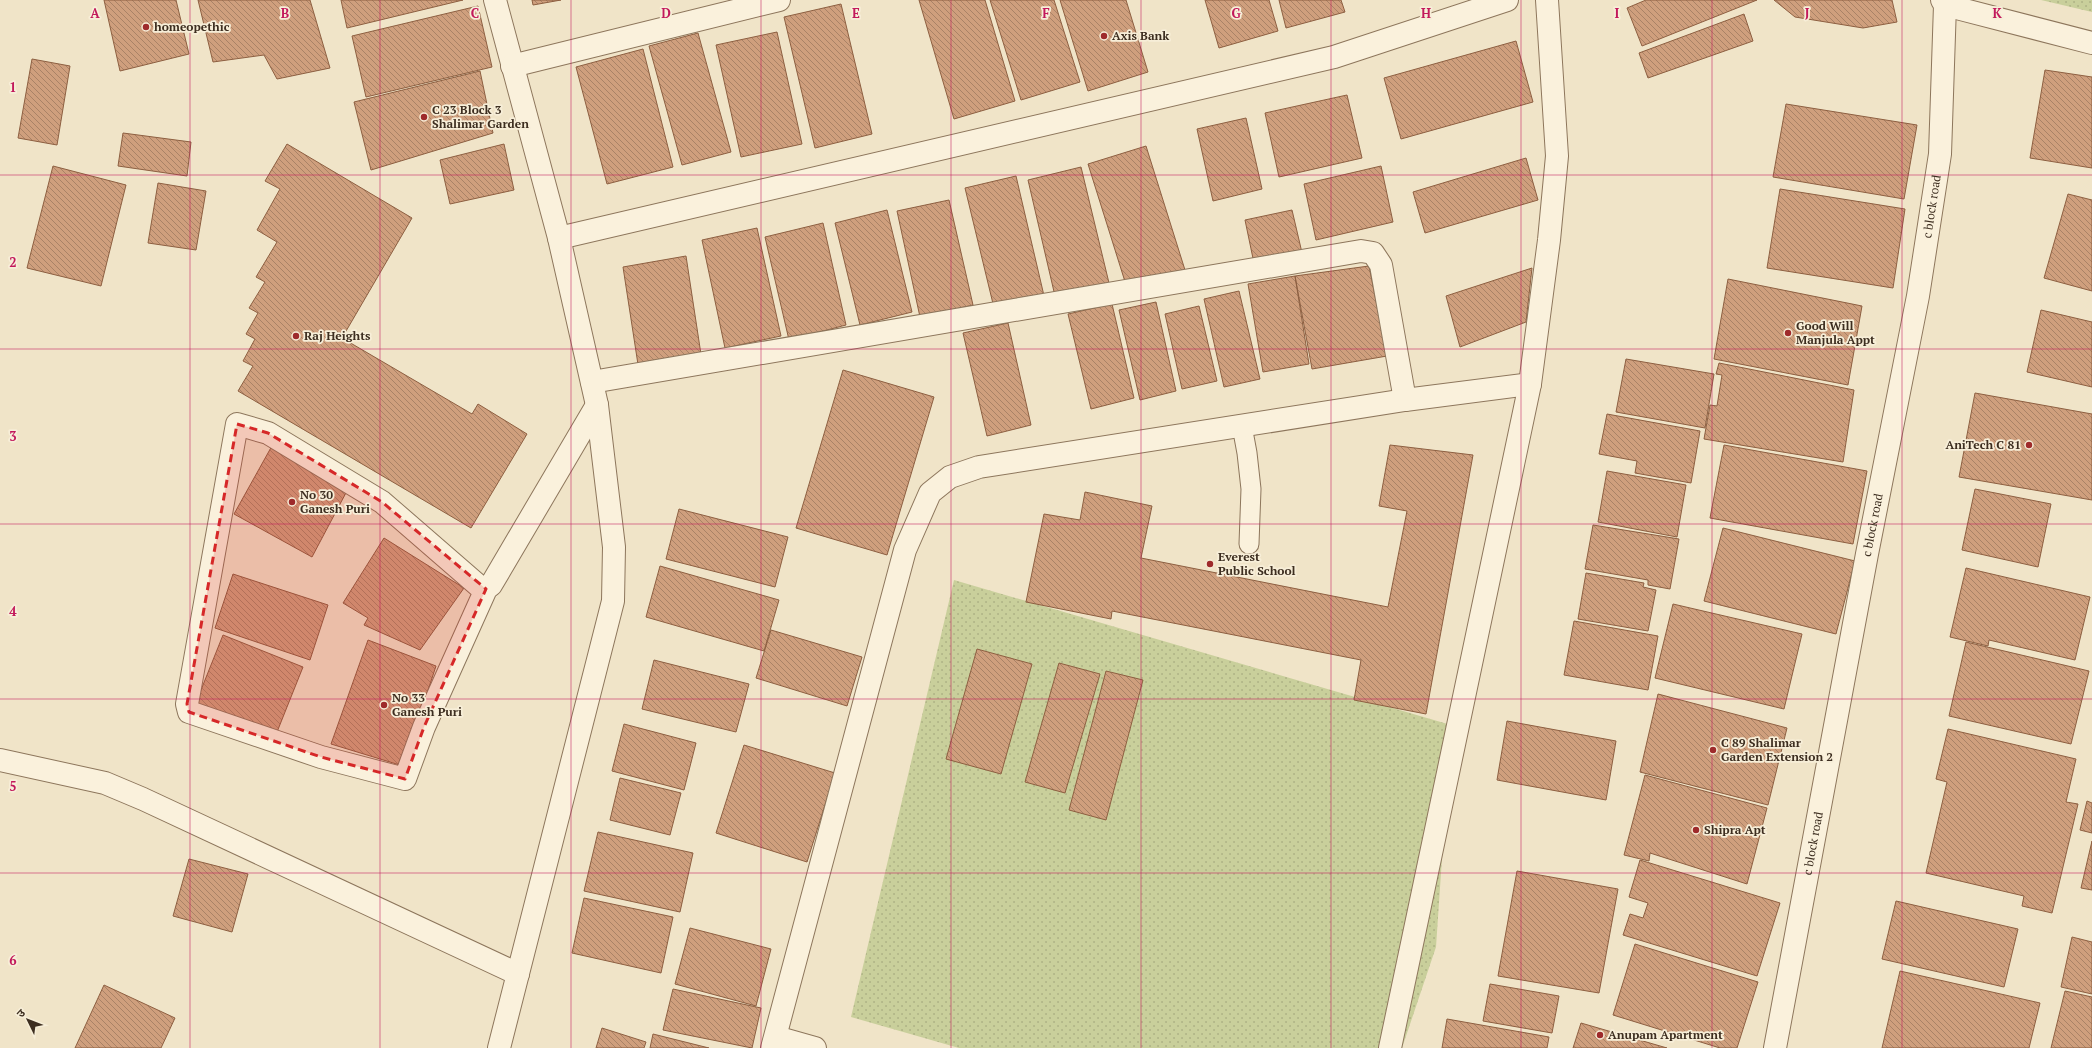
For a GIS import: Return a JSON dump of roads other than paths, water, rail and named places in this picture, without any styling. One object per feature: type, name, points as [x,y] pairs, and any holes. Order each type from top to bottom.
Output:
[{"type":"street","points":[[494,0],[559,238],[592,382],[597,405],[614,547],[613,601],[499,1048]]},
{"type":"street","points":[[512,66],[779,0]]},
{"type":"street","points":[[559,238],[1334,57],[1507,0]]},
{"type":"street","points":[[1390,1048],[1530,384],[1549,240],[1557,156],[1547,0]]},
{"type":"street","points":[[1944,3],[2092,43]]},
{"type":"street","name":"c block road","points":[[1775,1048],[1865,562],[1919,288],[1940,154],[1944,3]]},
{"type":"street","points":[[592,382],[1361,250],[1373,253],[1381,265],[1405,400]]},
{"type":"street","points":[[815,1048],[774,1042],[905,550],[930,493],[950,477],[979,467],[1405,400],[1530,384]]},
{"type":"street","points":[[486,589],[480,587],[382,502],[268,433],[237,424],[187,704],[189,712],[321,757],[405,779],[424,727],[486,589],[491,585],[597,405]]},
{"type":"street","points":[[0,760],[106,783],[518,974]]},
{"type":"lane","points":[[1242,426],[1251,489],[1249,544]]},
{"type":"place","name":"homeopethic","points":[[146,27]]},
{"type":"place","name":"Axis Bank","points":[[1104,36]]},
{"type":"place","name":"C 23 Block 3 Shalimar Garden","points":[[424,117]]},
{"type":"place","name":"Good Will Manjula Appt","points":[[1788,333]]},
{"type":"place","name":"Raj Heights","points":[[296,336]]},
{"type":"place","name":"AniTech C 81","points":[[2029,445]]},
{"type":"place","name":"No 30 Ganesh Puri","points":[[292,502]]},
{"type":"place","name":"Everest Public School","points":[[1210,564]]},
{"type":"place","name":"No 33 Ganesh Puri","points":[[384,705]]},
{"type":"place","name":"C 89 Shalimar Garden Extension 2","points":[[1713,750]]},
{"type":"place","name":"Shipra Apt","points":[[1696,830]]},
{"type":"place","name":"Anupam Apartment","points":[[1600,1035]]}]
